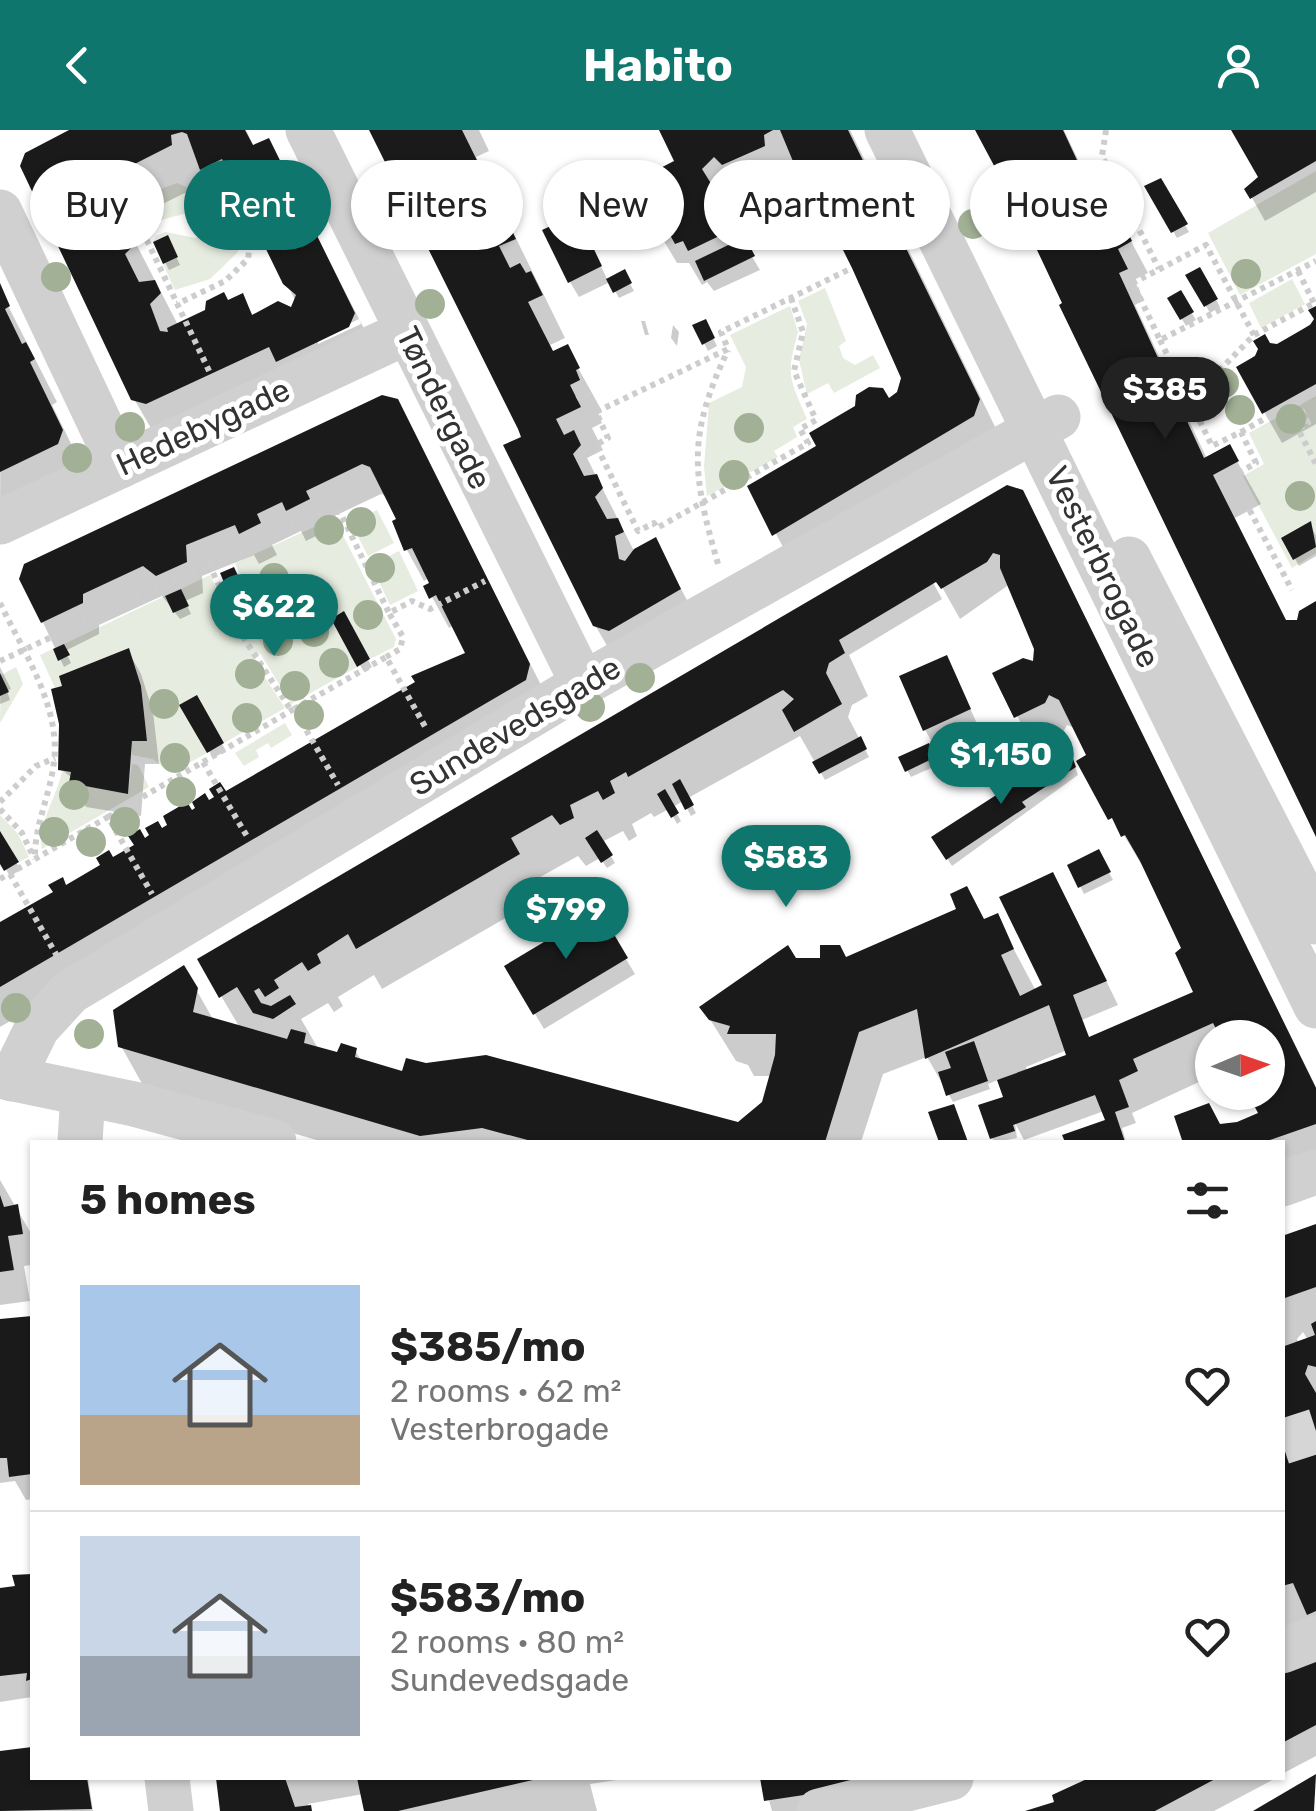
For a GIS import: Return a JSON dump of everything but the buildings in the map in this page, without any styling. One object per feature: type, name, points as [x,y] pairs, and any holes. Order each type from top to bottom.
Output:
[{"type":"street","name":"Tøndergade","points":[[308,130],[583,684]]},
{"type":"street","name":"Vesterbrogade","points":[[887,130],[1316,922]]},
{"type":"street","name":"Vesterbrogade","points":[[917,130],[1316,1006]]},
{"type":"street","points":[[3,219],[120,466]]},
{"type":"street","name":"Hedebygade","points":[[0,522],[407,332]]},
{"type":"street","name":"Sundevedsgade","points":[[6,1078],[37,1028],[76,988],[583,684],[1047,422]]},
{"type":"street","points":[[6,1078],[266,1140]]},
{"type":"street","points":[[80,1140],[83,1094]]},
{"type":"street","points":[[1285,1183],[1316,1172]]},
{"type":"street","points":[[1285,1651],[1316,1638]]},
{"type":"street","points":[[166,1780],[171,1811]]},
{"type":"street","points":[[819,1811],[943,1780]]},
{"type":"path","points":[[1106,130],[1102,156],[1159,270]]},
{"type":"path","points":[[164,170],[172,166],[225,194],[250,245],[244,266],[225,281],[177,304]]},
{"type":"path","points":[[3,219],[30,209]]},
{"type":"path","points":[[1254,336],[1206,244],[1133,283],[1212,446],[1316,390]]},
{"type":"path","points":[[152,250],[229,414]]},
{"type":"path","points":[[1160,340],[1316,261]]},
{"type":"path","points":[[719,567],[701,504],[697,456],[704,400],[728,349],[721,332],[852,268]]},
{"type":"path","points":[[1185,391],[1218,372],[1254,336],[1315,303],[1298,270]]},
{"type":"path","points":[[577,399],[586,394],[608,438],[596,444],[638,532],[654,523],[657,528],[808,443],[800,429],[816,420],[794,371],[803,332],[790,298]]},
{"type":"path","points":[[596,412],[728,349]]},
{"type":"path","points":[[1297,400],[1308,424],[1298,430],[1316,464]]},
{"type":"path","points":[[1240,432],[1256,463],[1232,477],[1292,590]]},
{"type":"path","points":[[0,661],[334,508],[340,512],[403,637],[400,649],[0,879]]},
{"type":"path","points":[[390,613],[412,601],[430,609],[522,562]]},
{"type":"path","points":[[209,564],[241,634],[358,819]]},
{"type":"path","points":[[0,603],[50,712],[54,758],[34,836],[35,860]]},
{"type":"path","points":[[386,657],[447,766]]},
{"type":"path","points":[[35,860],[22,833],[0,806],[36,766],[54,758]]},
{"type":"path","points":[[203,762],[268,873]]},
{"type":"path","points":[[108,817],[174,929]]},
{"type":"path","points":[[10,874],[76,988]]},
{"type":"shaded area","points":[[1316,171],[1316,254],[1240,295],[1208,233]]},
{"type":"shaded area","points":[[177,183],[184,186],[184,214],[164,219],[164,188]]},
{"type":"shaded area","points":[[165,232],[184,236],[184,250],[238,252],[210,279],[175,290],[163,264],[178,257],[168,236],[164,238]]},
{"type":"shaded area","points":[[1292,279],[1305,304],[1261,328],[1249,303]]},
{"type":"shaded area","points":[[825,288],[846,341],[839,346],[843,358],[855,365],[873,355],[880,368],[834,393],[828,383],[807,394],[799,360],[807,324],[798,301]]},
{"type":"shaded area","points":[[790,306],[798,332],[791,376],[807,419],[793,427],[797,437],[774,451],[778,457],[707,496],[704,467],[709,403],[742,387],[746,367],[730,335]]},
{"type":"shaded area","points":[[1316,396],[1316,553],[1292,568],[1243,476],[1264,464],[1249,433]]},
{"type":"shaded area","points":[[377,510],[394,543],[368,556],[351,523]]},
{"type":"shaded area","points":[[334,518],[396,639],[394,647],[370,659],[343,612],[331,620],[357,667],[291,704],[260,653],[254,661],[285,708],[224,743],[198,696],[180,705],[207,753],[171,773],[153,759],[132,755],[132,741],[147,740],[141,686],[129,648],[60,676],[62,686],[55,688],[40,655],[53,649],[58,660],[69,656],[64,644],[165,596],[173,613],[188,606],[181,589],[210,575],[228,614],[236,610],[256,615],[235,563]]},
{"type":"shaded area","points":[[399,551],[418,591],[390,605],[371,565]]},
{"type":"shaded area","points":[[16,667],[23,684],[0,723],[1,675]]},
{"type":"shaded area","points":[[285,723],[292,735],[271,748],[268,743],[256,750],[259,757],[244,766],[235,753]]},
{"type":"shaded area","points":[[132,764],[138,765],[149,787],[42,849],[42,830],[62,771],[71,772],[70,783],[128,794]]},
{"type":"shaded area","points":[[0,815],[18,834],[29,857],[19,862],[0,831]]},
{"type":"tunnel","points":[[1285,1441],[1316,1431]]}]
